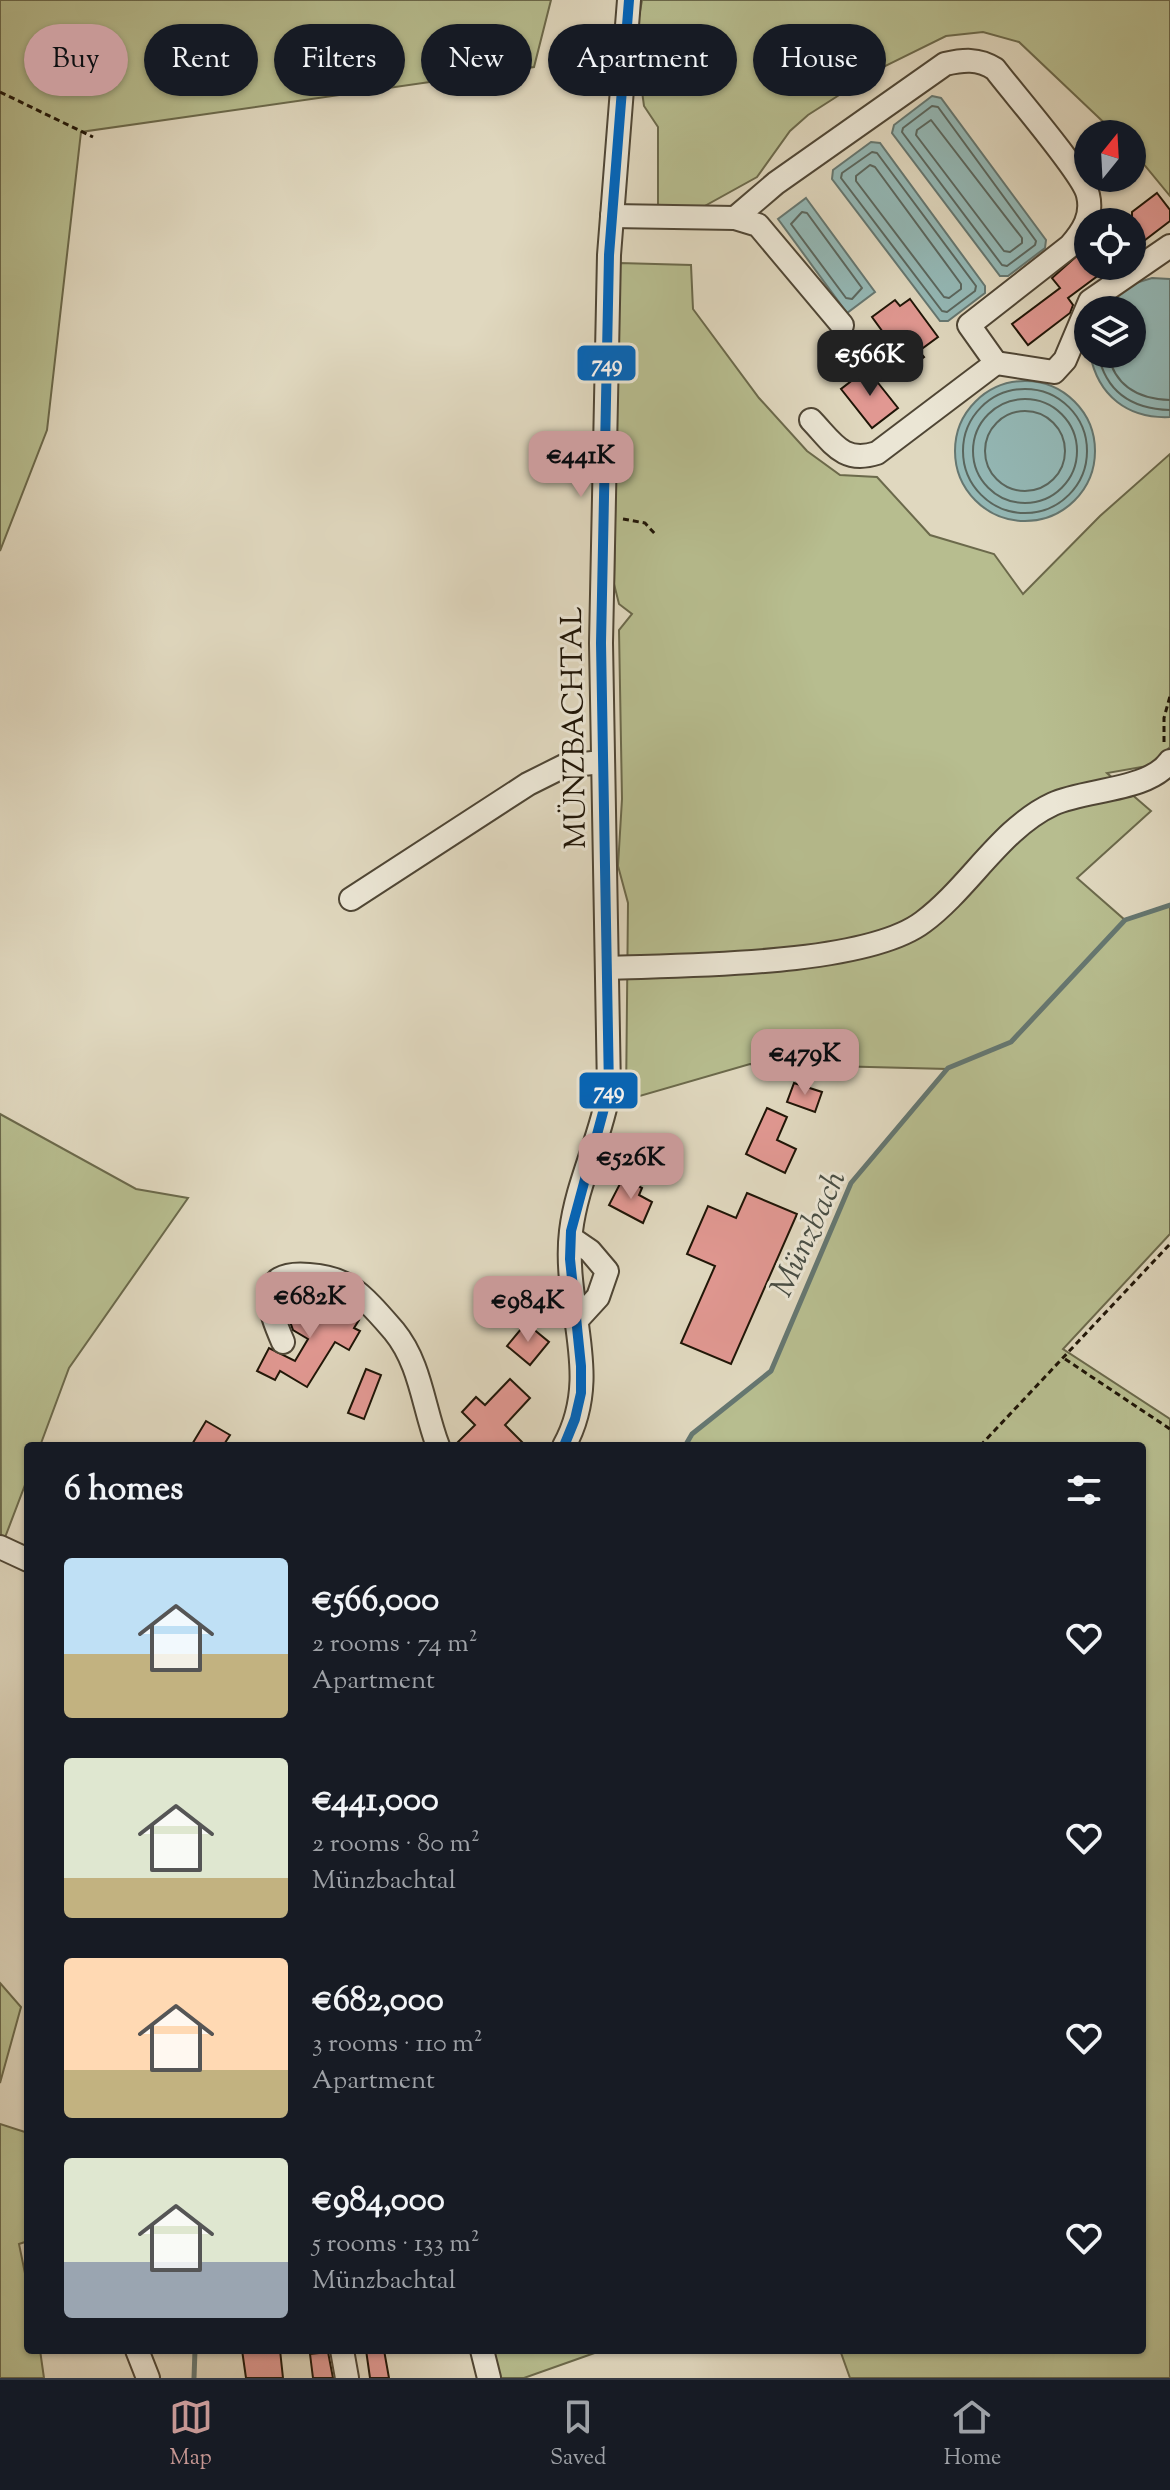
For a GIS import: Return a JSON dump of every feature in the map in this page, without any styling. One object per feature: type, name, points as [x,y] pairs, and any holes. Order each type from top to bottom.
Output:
[{"type":"street","name":"MÜNZBACHTAL","points":[[566,1442],[577,1421],[584,1376],[570,1270],[571,1238],[579,1191],[602,1128],[609,1090],[602,762],[604,516],[612,216],[629,0]]},
{"type":"street","points":[[735,218],[776,183],[945,64],[963,60],[984,62],[1004,81],[1084,185],[1089,197],[1089,215],[1083,231],[1070,246],[969,325],[996,363],[1054,372],[1065,360],[1090,301],[1170,246]]},
{"type":"street","points":[[612,216],[735,218],[758,225],[772,237],[842,325]]},
{"type":"street","points":[[811,420],[842,452],[860,459],[877,453],[996,363]]},
{"type":"street","points":[[351,899],[528,784],[564,766],[602,762]]},
{"type":"street","points":[[608,968],[760,960],[861,948],[895,939],[953,898],[1021,826],[1053,804],[1145,779],[1167,765]]},
{"type":"street","points":[[571,1238],[590,1251],[607,1271],[598,1297],[576,1321]]},
{"type":"street","points":[[283,1342],[269,1305],[272,1285],[280,1279],[311,1275],[349,1286],[395,1332],[409,1354],[437,1442]]},
{"type":"street","points":[[0,1547],[24,1558]]},
{"type":"street","points":[[139,2354],[148,2378]]},
{"type":"street","points":[[343,2354],[347,2378]]},
{"type":"street","points":[[483,2354],[489,2378]]},
{"type":"path","points":[[0,92],[93,137]]},
{"type":"path","points":[[604,516],[645,523],[655,534]]},
{"type":"path","points":[[1167,765],[1164,718],[1170,696]]},
{"type":"path","points":[[984,1442],[1170,1244]]},
{"type":"path","points":[[1065,1359],[1170,1429]]},
{"type":"green space","points":[[0,0],[551,0],[534,67],[532,24],[421,24],[421,83],[405,86],[405,24],[274,24],[274,96],[332,96],[81,132],[47,430],[0,551]]},
{"type":"green space","points":[[642,0],[1170,0],[1170,196],[1146,167],[1146,120],[1101,120],[1019,42],[983,32],[946,36],[886,66],[886,24],[753,24],[753,96],[838,96],[790,131],[757,177],[701,208],[658,208],[658,127],[644,106],[643,96],[737,96],[737,24],[638,24]]},
{"type":"green space","points":[[619,263],[691,265],[693,309],[759,398],[807,451],[840,475],[877,477],[930,535],[994,554],[1023,594],[1100,516],[1170,454],[1170,747],[1153,765],[1107,773],[1151,811],[1077,878],[1125,920],[1170,905],[1170,1234],[1063,1349],[1170,1419],[1170,2378],[850,2378],[841,2354],[1146,2354],[1146,1442],[687,1442],[692,1434],[771,1371],[851,1183],[947,1069],[750,1064],[626,1100],[628,903],[618,866],[622,799],[619,630],[632,614],[619,604],[614,584]]},
{"type":"green space","points":[[0,1114],[136,1189],[188,1198],[69,1368],[41,1442],[24,1442],[24,1488],[1,1548]]},
{"type":"green space","points":[[0,1983],[21,2007],[0,2083]]},
{"type":"green space","points":[[0,2124],[24,2132],[24,2242],[19,2244],[24,2268],[24,2354],[41,2354],[44,2378],[0,2378]]},
{"type":"green space","points":[[483,2354],[592,2354],[524,2378],[489,2378]]},
{"type":"water","points":[[932,96],[941,98],[1046,240],[1045,248],[1008,276],[1000,276],[892,133],[894,125]]},
{"type":"water","points":[[871,142],[880,143],[985,286],[985,293],[948,321],[940,321],[832,179],[833,170]]},
{"type":"water","points":[[806,198],[875,292],[847,313],[778,219]]},
{"type":"water","points":[[1170,279],[1170,417],[1141,414],[1117,402],[1100,382],[1094,368],[1146,368],[1146,296],[1116,296],[1126,286],[1146,280]]},
{"type":"water","points":[[1025,381],[1052,386],[1074,402],[1090,424],[1095,451],[1090,478],[1074,500],[1052,516],[1025,521],[998,516],[976,500],[960,478],[955,451],[960,424],[976,402],[998,386]]},
{"type":"building","points":[[1157,193],[1170,210],[1170,221],[1146,239],[1146,208],[1137,208]]},
{"type":"building","points":[[1074,258],[1074,280],[1092,280],[1068,298],[1073,305],[1070,313],[1028,345],[1012,324],[1060,288],[1052,278]]},
{"type":"building","points":[[910,299],[938,337],[919,351],[924,357],[909,368],[872,317],[895,300],[900,306]]},
{"type":"building","points":[[867,369],[898,408],[872,428],[841,389]]},
{"type":"building","points":[[794,1083],[822,1092],[815,1112],[787,1102]]},
{"type":"building","points":[[767,1108],[787,1117],[777,1140],[796,1149],[785,1173],[746,1154]]},
{"type":"building","points":[[623,1178],[642,1188],[639,1195],[652,1202],[643,1223],[609,1205]]},
{"type":"building","points":[[747,1193],[797,1214],[731,1364],[681,1343],[715,1266],[687,1254],[708,1206],[736,1218]]},
{"type":"building","points":[[296,1289],[303,1293],[300,1297],[342,1321],[347,1313],[359,1320],[354,1328],[360,1331],[349,1350],[335,1342],[307,1387],[280,1371],[275,1380],[257,1371],[269,1348],[295,1361],[308,1339],[293,1330],[287,1313],[285,1293]]},
{"type":"building","points":[[526,1323],[549,1342],[530,1365],[507,1346]]},
{"type":"building","points":[[366,1369],[381,1375],[364,1419],[348,1413]]},
{"type":"building","points":[[510,1379],[530,1398],[505,1425],[522,1442],[458,1442],[475,1425],[462,1412],[476,1397],[485,1405]]},
{"type":"building","points":[[206,1421],[230,1435],[226,1442],[193,1442]]},
{"type":"building","points":[[243,2354],[280,2354],[283,2378],[246,2378]]},
{"type":"building","points":[[310,2354],[328,2354],[333,2378],[313,2378]]},
{"type":"building","points":[[367,2354],[385,2354],[389,2378],[370,2378]]},
{"type":"waterway","name":"Münzbach","points":[[687,1442],[692,1434],[771,1371],[851,1183],[948,1068],[1011,1042],[1125,920],[1170,905]]},
{"type":"waterway","name":"Münzbach","points":[[194,2378],[195,2354]]},
{"type":"transit line","name":"749","points":[[566,1442],[581,1393],[570,1259],[571,1231],[609,1090],[601,643],[609,255],[629,0]]}]
